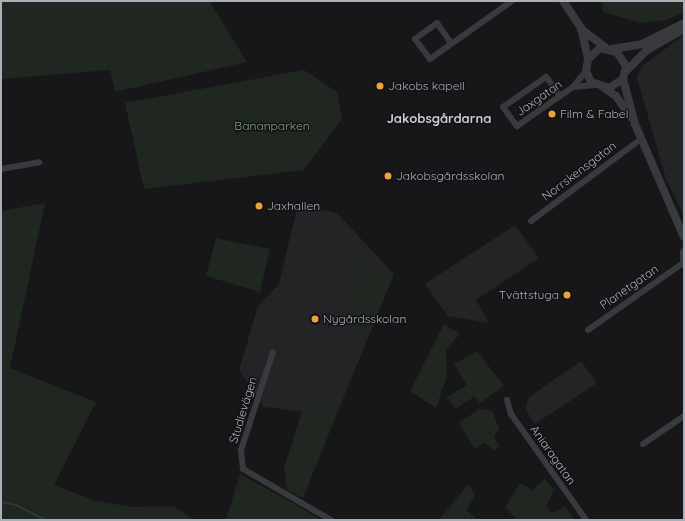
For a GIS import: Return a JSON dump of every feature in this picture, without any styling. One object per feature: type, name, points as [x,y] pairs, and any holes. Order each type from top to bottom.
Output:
[{"type":"street","points":[[451,43],[437,24],[415,38],[430,58],[512,1]]},
{"type":"street","points":[[563,1],[581,28],[622,56],[624,75],[635,124],[684,236]]},
{"type":"street","points":[[588,59],[595,51],[642,44],[684,23]]},
{"type":"street","points":[[581,28],[588,59],[586,72],[595,85],[616,96],[635,124]]},
{"type":"street","points":[[603,88],[614,86],[647,50],[684,29]]},
{"type":"street","name":"Jaxgatan","points":[[560,96],[546,77],[503,107],[517,126],[573,87],[586,72]]},
{"type":"street","name":"Jaxgatan","points":[[573,87],[595,85]]},
{"type":"street","name":"Norrskensgatan","points":[[531,221],[641,139]]},
{"type":"street","points":[[1,169],[39,162]]},
{"type":"street","points":[[684,252],[684,264]]},
{"type":"street","name":"Planetgatan","points":[[588,330],[684,264]]},
{"type":"street","name":"Studievägen","points":[[273,352],[241,450],[243,469],[331,520]]},
{"type":"street","name":"Aniaragatan","points":[[507,400],[511,414],[586,520]]},
{"type":"street","points":[[642,444],[684,416]]},
{"type":"shaded area","points":[[684,35],[684,217],[666,179],[637,78],[642,66]]},
{"type":"shaded area","name":"Nygårdsskolan","points":[[298,204],[337,213],[394,274],[340,406],[334,405],[324,414],[264,407],[239,370],[258,306],[279,284]]},
{"type":"shaded area","points":[[515,225],[539,258],[476,300],[489,323],[448,316],[425,284]]},
{"type":"shaded area","points":[[581,361],[597,383],[535,424],[525,409],[529,397]]},
{"type":"green space","points":[[1,1],[209,1],[247,62],[115,92],[110,70],[1,79]]},
{"type":"green space","points":[[602,1],[684,1],[684,12],[667,20],[640,23],[603,12]]},
{"type":"green space","name":"Bananparken","points":[[304,70],[337,92],[342,119],[304,170],[144,189],[125,103]]},
{"type":"green space","points":[[45,203],[10,368],[96,402],[54,485],[96,501],[132,507],[173,506],[195,520],[1,520],[1,211]]},
{"type":"green space","points":[[216,238],[270,249],[260,292],[206,276]]},
{"type":"green space","points":[[356,259],[377,277],[394,274],[371,331],[359,324],[353,306],[353,293],[364,285],[347,264]]},
{"type":"green space","points":[[444,324],[460,334],[446,349],[447,376],[436,408],[410,391]]},
{"type":"green space","points":[[477,351],[504,386],[480,403],[472,393],[474,397],[455,409],[447,397],[467,385],[454,364]]},
{"type":"green space","points":[[334,405],[340,406],[303,498],[287,490],[284,468],[302,411],[324,414]]},
{"type":"green space","points":[[479,409],[492,411],[499,428],[494,437],[499,446],[494,450],[485,443],[475,449],[459,423]]},
{"type":"green space","points":[[240,474],[300,507],[321,520],[226,520]]},
{"type":"green space","points":[[545,479],[554,490],[547,505],[551,513],[565,507],[575,520],[517,520],[505,507],[520,483],[532,490]]},
{"type":"green space","points":[[468,484],[475,495],[467,510],[478,520],[439,520]]},
{"type":"waterway","points":[[1,502],[16,505],[45,520]]},
{"type":"place","name":"Jakobs kapell","points":[[380,86]]},
{"type":"place","name":"Film & Fabel","points":[[552,114]]},
{"type":"place","name":"Jakobsgårdsskolan","points":[[388,176]]},
{"type":"place","name":"Jaxhallen","points":[[259,206]]},
{"type":"place","name":"Tvättstuga","points":[[567,295]]},
{"type":"place","name":"Nygårdsskolan","points":[[315,319]]},
{"type":"district","name":"Jakobsgårdarna","points":[[439,118]]}]
